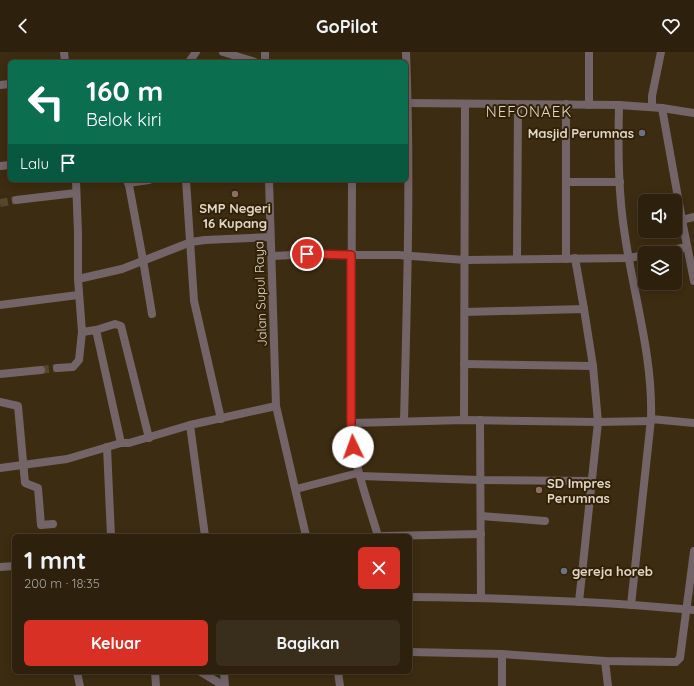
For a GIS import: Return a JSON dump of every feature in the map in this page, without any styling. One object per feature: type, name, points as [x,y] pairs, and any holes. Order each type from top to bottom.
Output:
[{"type":"street","points":[[223,52],[249,60]]},
{"type":"street","points":[[589,52],[589,105]]},
{"type":"street","points":[[652,107],[652,96],[661,52]]},
{"type":"street","points":[[408,103],[619,105],[662,108],[694,113]]},
{"type":"street","points":[[464,420],[466,104]]},
{"type":"street","points":[[566,104],[570,258],[584,309],[593,366],[598,422],[579,602]]},
{"type":"street","points":[[517,259],[518,105]]},
{"type":"street","points":[[619,105],[618,139],[624,235],[643,331],[652,396],[651,420],[631,605]]},
{"type":"street","points":[[662,108],[677,194]]},
{"type":"street","points":[[57,368],[73,367],[79,360],[82,332],[78,295],[76,182]]},
{"type":"street","points":[[128,182],[152,314]]},
{"type":"street","points":[[186,182],[194,301],[221,419]]},
{"type":"street","name":"Jalan Supul Raya","points":[[269,182],[276,406],[306,534]]},
{"type":"street","points":[[352,182],[351,255],[353,447],[359,475],[377,534]]},
{"type":"street","points":[[404,421],[408,256],[408,182]]},
{"type":"street","points":[[567,182],[620,182]]},
{"type":"street","points":[[16,200],[76,193]]},
{"type":"street","points":[[694,217],[682,220],[694,280]]},
{"type":"street","points":[[78,280],[122,269],[191,242],[270,237]]},
{"type":"street","points":[[682,248],[687,247]]},
{"type":"street","points":[[272,256],[310,254],[408,256],[464,260],[629,258],[638,256]]},
{"type":"street","points":[[0,305],[78,295]]},
{"type":"street","points":[[465,312],[584,309]]},
{"type":"street","points":[[82,332],[96,330],[115,324],[121,326],[149,438]]},
{"type":"street","points":[[96,330],[121,443]]},
{"type":"street","points":[[464,364],[593,366]]},
{"type":"street","points":[[0,374],[40,370]]},
{"type":"street","points":[[0,402],[18,406],[22,465],[25,483],[38,488],[41,525],[53,524]]},
{"type":"street","points":[[0,468],[67,459],[121,443],[129,443],[190,426],[276,406]]},
{"type":"street","points":[[352,423],[464,420],[598,422],[651,420],[694,423]]},
{"type":"street","points":[[480,420],[481,598]]},
{"type":"street","points":[[190,426],[205,534]]},
{"type":"street","points":[[107,447],[111,534]]},
{"type":"street","points":[[296,489],[359,475],[480,480],[591,481]]},
{"type":"street","points":[[481,516],[545,521]]},
{"type":"street","points":[[412,535],[481,534]]},
{"type":"street","points":[[412,652],[502,654],[604,661],[668,662],[679,660],[690,610],[694,551]]},
{"type":"street","points":[[0,567],[12,566]]},
{"type":"street","points":[[412,598],[481,598],[579,602],[690,610]]},
{"type":"street","points":[[502,654],[502,686]]},
{"type":"street","points":[[604,661],[608,686]]},
{"type":"street","points":[[77,674],[80,686]]},
{"type":"street","points":[[155,674],[156,686]]},
{"type":"street","points":[[204,674],[224,686]]},
{"type":"street","points":[[224,674],[224,686]]},
{"type":"street","points":[[338,674],[340,686]]},
{"type":"tunnel","points":[[0,203],[16,200]]},
{"type":"tunnel","points":[[41,370],[57,368]]},
{"type":"place","name":"Masjid Perumnas","points":[[642,133]]},
{"type":"place","name":"SMP Negeri 16 Kupang","points":[[235,194]]},
{"type":"place","name":"SD Impres Perumnas","points":[[539,490]]},
{"type":"place","name":"gereja horeb","points":[[564,571]]},
{"type":"district","name":"NEFONAEK","points":[[529,112]]},
{"type":"route","points":[[307,254],[351,255],[351,432],[353,447]]}]
